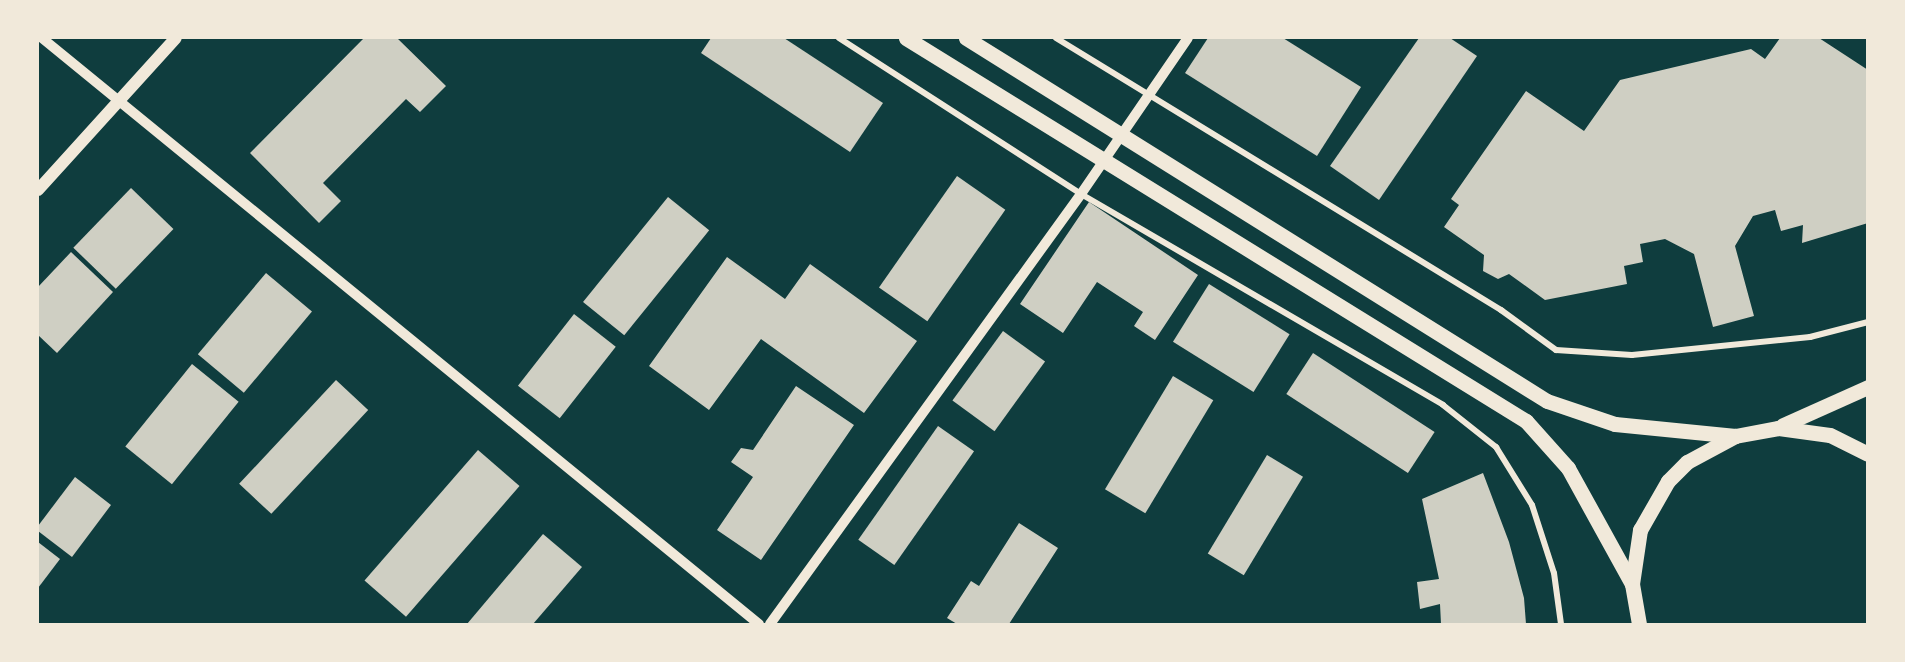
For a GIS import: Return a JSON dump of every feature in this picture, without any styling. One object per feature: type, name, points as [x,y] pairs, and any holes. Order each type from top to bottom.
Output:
[{"type":"main road","points":[[38,190],[176,38]]},
{"type":"main road","points":[[906,38],[1526,421],[1568,468],[1632,584]]},
{"type":"main road","points":[[966,38],[1547,401],[1616,424],[1735,435],[1778,428],[1868,387]]},
{"type":"main road","points":[[1778,428],[1830,435],[1868,454]]},
{"type":"main road","points":[[1635,620],[1632,584],[1640,530],[1662,489],[1687,462],[1735,435]]},
{"type":"street","points":[[42,38],[759,624]]},
{"type":"street","points":[[839,38],[1081,194],[1443,405],[1496,447],[1532,505],[1554,573],[1561,624]]},
{"type":"street","points":[[1056,38],[1501,310],[1556,350],[1632,355],[1810,337],[1868,322]]},
{"type":"street","points":[[770,624],[1081,194],[1188,38]]},
{"type":"building","points":[[364,38],[397,38],[446,86],[420,112],[406,99],[323,183],[341,201],[319,223],[250,153]]},
{"type":"building","points":[[711,38],[784,38],[883,103],[850,152],[701,53]]},
{"type":"building","points":[[1208,38],[1283,38],[1361,87],[1317,156],[1185,73]]},
{"type":"building","points":[[1419,38],[1450,38],[1477,56],[1379,200],[1330,166]]},
{"type":"building","points":[[1780,38],[1819,38],[1868,70],[1868,223],[1802,243],[1803,225],[1781,231],[1775,210],[1753,216],[1735,246],[1754,316],[1713,327],[1694,254],[1665,239],[1640,244],[1643,262],[1624,266],[1627,284],[1545,300],[1509,274],[1498,279],[1483,271],[1484,255],[1444,227],[1459,205],[1451,199],[1526,91],[1584,131],[1620,80],[1751,49],[1765,59]]},
{"type":"building","points":[[957,176],[1005,210],[927,321],[879,287]]},
{"type":"building","points":[[131,188],[173,229],[116,289],[73,248]]},
{"type":"building","points":[[668,197],[709,230],[624,335],[583,302]]},
{"type":"building","points":[[1089,202],[1198,275],[1155,340],[1134,326],[1143,312],[1097,282],[1063,333],[1020,304]]},
{"type":"building","points":[[71,252],[113,292],[57,353],[38,335],[38,287]]},
{"type":"building","points":[[727,257],[785,299],[810,264],[917,341],[864,413],[761,339],[709,410],[649,366]]},
{"type":"building","points":[[266,273],[312,312],[244,393],[198,354]]},
{"type":"building","points":[[1209,284],[1290,334],[1254,392],[1173,342]]},
{"type":"building","points":[[574,314],[616,347],[560,418],[518,386]]},
{"type":"building","points":[[1003,331],[1045,362],[995,431],[952,401]]},
{"type":"building","points":[[1313,353],[1435,432],[1408,473],[1286,394]]},
{"type":"building","points":[[192,364],[239,402],[172,484],[125,446]]},
{"type":"building","points":[[1173,376],[1213,400],[1145,513],[1105,489]]},
{"type":"building","points":[[336,380],[368,410],[271,514],[239,484]]},
{"type":"building","points":[[796,386],[854,425],[761,560],[717,530],[753,477],[731,462],[741,448],[753,450]]},
{"type":"building","points":[[938,426],[974,451],[894,565],[858,540]]},
{"type":"building","points":[[478,450],[520,486],[406,617],[365,581]]},
{"type":"building","points":[[1267,455],[1303,477],[1244,575],[1208,554]]},
{"type":"building","points":[[1483,473],[1509,542],[1524,598],[1526,624],[1441,624],[1440,604],[1420,609],[1417,582],[1439,579],[1422,499]]},
{"type":"building","points":[[75,477],[111,505],[72,557],[38,531],[38,526]]},
{"type":"building","points":[[1019,523],[1058,548],[1009,624],[957,624],[947,618],[971,581],[979,586]]},
{"type":"building","points":[[543,534],[582,567],[533,624],[467,624]]},
{"type":"building","points":[[38,542],[60,559],[38,588]]}]
